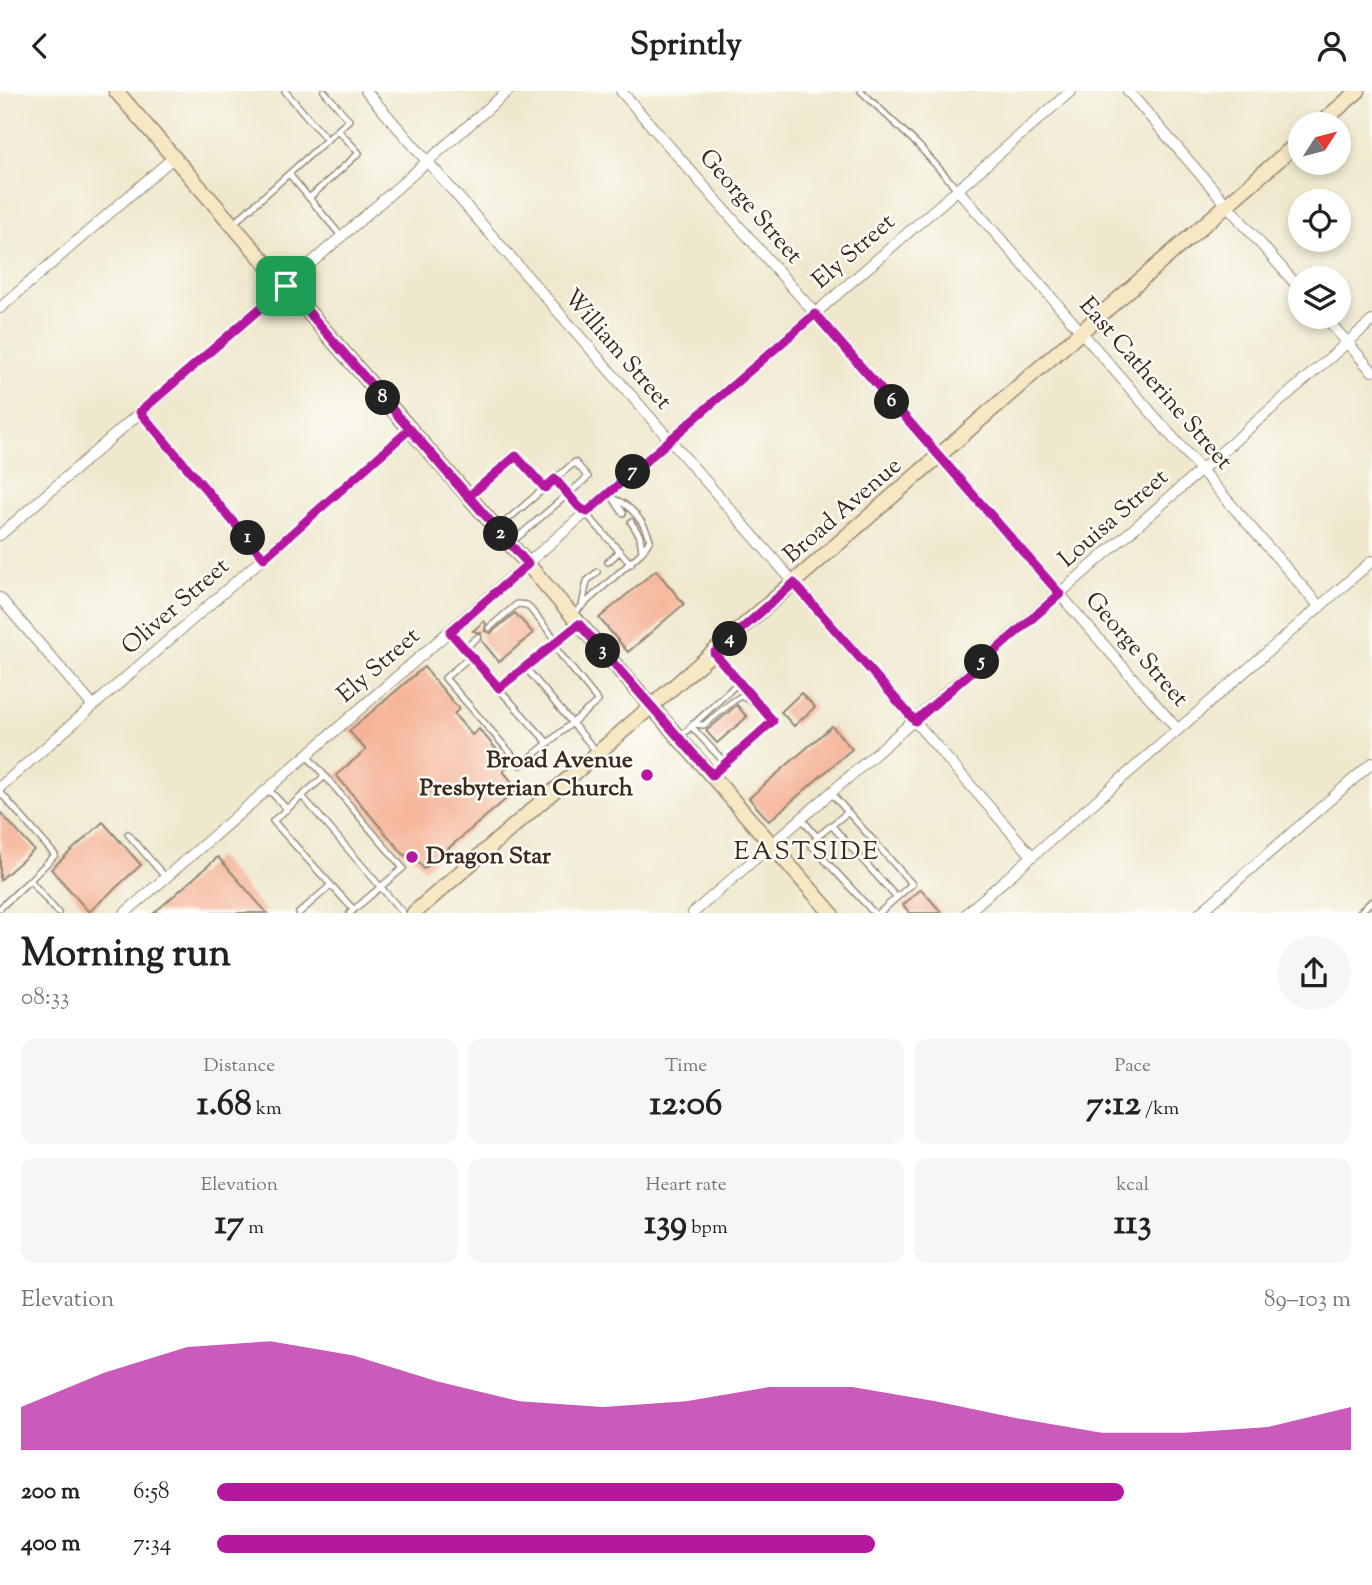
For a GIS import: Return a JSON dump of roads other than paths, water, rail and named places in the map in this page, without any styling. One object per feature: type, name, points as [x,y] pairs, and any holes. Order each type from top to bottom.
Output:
[{"type":"main road","points":[[116,91],[468,497],[578,615],[824,911]]},
{"type":"main road","points":[[1334,112],[1358,91]]},
{"type":"main road","name":"Broad Avenue","points":[[414,913],[1288,152]]},
{"type":"street","name":"William Street","points":[[366,91],[1032,856]]},
{"type":"street","points":[[0,535],[508,91]]},
{"type":"street","name":"George Street","points":[[621,91],[1178,730]]},
{"type":"street","name":"Ely Street","points":[[125,913],[587,512],[612,496],[669,441],[1071,91]]},
{"type":"street","points":[[1128,91],[1288,275]]},
{"type":"street","points":[[0,308],[174,157]]},
{"type":"street","name":"East Catherine Street","points":[[958,190],[1320,607]]},
{"type":"street","name":"Louisa Street","points":[[693,913],[1372,320]]},
{"type":"street","points":[[1336,329],[1372,371]]},
{"type":"street","points":[[140,412],[264,558]]},
{"type":"street","name":"Oliver Street","points":[[0,790],[410,429]]},
{"type":"street","points":[[967,913],[1372,561]]},
{"type":"street","points":[[0,598],[93,706]]},
{"type":"street","points":[[1200,913],[1372,763]]},
{"type":"lane","points":[[285,91],[327,140]]},
{"type":"lane","points":[[232,224],[349,120],[324,91]]},
{"type":"lane","points":[[861,91],[918,145],[958,190]]},
{"type":"lane","points":[[309,198],[359,153],[338,130]]},
{"type":"lane","points":[[289,174],[342,237]]},
{"type":"lane","points":[[468,497],[516,456],[545,488]]},
{"type":"lane","points":[[497,529],[575,462],[588,477],[510,544]]},
{"type":"lane","points":[[555,479],[631,564]]},
{"type":"lane","points":[[612,496],[623,513]]},
{"type":"lane","points":[[499,688],[555,643],[578,615],[631,564],[650,540],[647,529],[624,503],[612,496]]},
{"type":"lane","points":[[631,522],[640,536],[642,552]]},
{"type":"lane","points":[[608,562],[620,551]]},
{"type":"lane","points":[[578,615],[587,581],[597,572]]},
{"type":"lane","points":[[471,656],[445,678],[521,765],[598,701],[527,605],[517,604],[489,628]]},
{"type":"lane","points":[[450,632],[548,743]]},
{"type":"lane","points":[[464,649],[478,637]]},
{"type":"lane","points":[[714,653],[765,713]]},
{"type":"lane","points":[[525,667],[598,754]]},
{"type":"lane","points":[[679,738],[739,682]]},
{"type":"lane","points":[[692,725],[704,725],[741,697],[748,698],[773,721],[712,775]]},
{"type":"lane","points":[[692,725],[725,763]]},
{"type":"lane","points":[[307,755],[325,776],[403,868],[352,912],[273,821],[325,776]]},
{"type":"lane","points":[[268,789],[287,809]]},
{"type":"lane","points":[[0,790],[55,855],[0,908],[4,913]]},
{"type":"lane","points":[[831,793],[912,884],[879,913]]},
{"type":"lane","points":[[302,796],[403,913]]},
{"type":"lane","points":[[848,812],[811,845],[874,913]]},
{"type":"lane","points":[[802,819],[817,837]]},
{"type":"lane","points":[[832,826],[896,897]]},
{"type":"lane","points":[[128,834],[166,878]]},
{"type":"lane","points":[[30,880],[58,913]]},
{"type":"lane","points":[[299,913],[331,885]]},
{"type":"lane","points":[[1359,913],[1372,901]]},
{"type":"place","name":"Broad Avenue Presbyterian Church","points":[[647,775]]},
{"type":"place","name":"Dragon Star","points":[[412,857]]},
{"type":"district","name":"EASTSIDE","points":[[807,852]]}]
